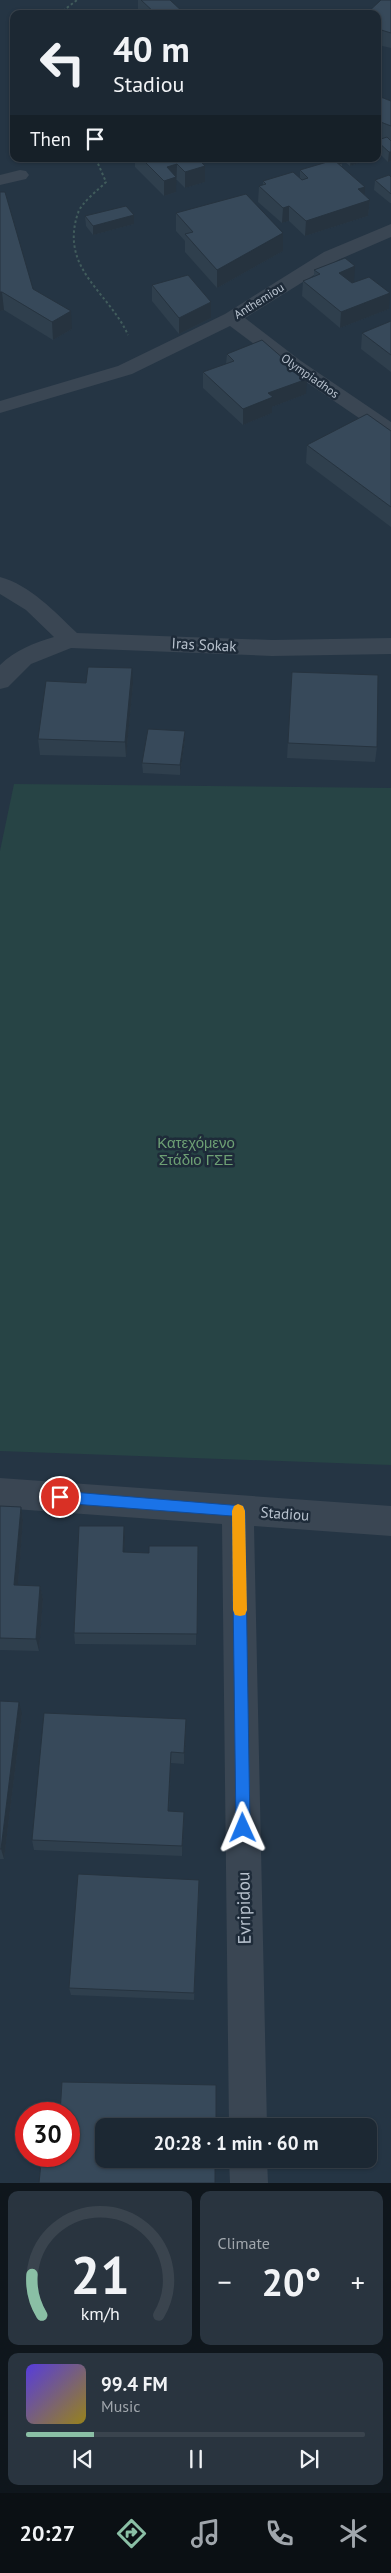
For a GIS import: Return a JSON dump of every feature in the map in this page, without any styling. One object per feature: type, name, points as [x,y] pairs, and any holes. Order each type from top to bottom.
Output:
[{"type":"street","points":[[0,180],[20,175]]},
{"type":"street","name":"Anthemiou","points":[[0,407],[133,366],[232,318],[331,256],[391,230]]},
{"type":"street","name":"Olympiadhos","points":[[232,318],[294,366],[391,431]]},
{"type":"street","points":[[0,584],[34,605],[71,640]]},
{"type":"street","name":"Iras Sokak","points":[[0,681],[10,660],[71,640],[272,648],[391,646]]},
{"type":"street","name":"Stadiou","points":[[0,1493],[391,1521]]},
{"type":"street","name":"Evripidou","points":[[238,1510],[248,2118]]},
{"type":"street","points":[[248,2168],[249,2183]]},
{"type":"path","points":[[64,10],[77,0]]},
{"type":"path","points":[[97,162],[106,182],[78,212],[73,250],[93,288],[123,324],[133,366]]},
{"type":"green space","name":"Κατεχόμενο Στάδιο ΓΣΕ","points":[[14,784],[391,788],[391,1465],[0,1451],[0,851]]},
{"type":"building","points":[[141,0],[170,0],[181,10],[152,10]]},
{"type":"building","points":[[381,0],[391,0],[391,33],[381,30],[381,10],[370,10]]},
{"type":"building","points":[[381,97],[391,101],[391,126],[381,122]]},
{"type":"building","points":[[387,137],[391,141],[391,152],[381,145],[381,139]]},
{"type":"building","points":[[145,162],[201,162],[205,166],[185,172],[177,164],[167,167],[176,177],[164,181]]},
{"type":"building","points":[[327,162],[336,162],[365,187],[358,189],[370,200],[306,221],[289,206],[283,208],[259,186],[266,184],[263,181],[293,172],[302,180],[308,178],[300,170]]},
{"type":"building","points":[[389,175],[391,177],[391,194],[375,180]]},
{"type":"building","points":[[0,192],[5,192],[33,289],[71,311],[52,322],[0,292]]},
{"type":"building","points":[[246,194],[283,233],[217,270],[185,234],[193,232],[176,213]]},
{"type":"building","points":[[126,206],[134,215],[93,226],[85,216]]},
{"type":"building","points":[[345,258],[355,266],[339,273],[352,283],[369,277],[390,293],[341,312],[303,281],[320,274],[314,270]]},
{"type":"building","points":[[188,275],[211,302],[179,318],[152,285]]},
{"type":"building","points":[[391,321],[391,355],[362,333]]},
{"type":"building","points":[[262,340],[307,379],[268,393],[273,397],[243,409],[203,372],[234,361],[227,354]]},
{"type":"building","points":[[367,414],[391,431],[391,507],[307,445]]},
{"type":"building","points":[[88,667],[132,668],[125,742],[38,739],[46,681],[86,683]]},
{"type":"building","points":[[292,672],[378,675],[377,747],[288,743]]},
{"type":"building","points":[[148,729],[185,731],[180,765],[142,763]]},
{"type":"building","points":[[0,1506],[21,1507],[14,1585],[40,1586],[36,1639],[0,1638]]},
{"type":"building","points":[[79,1526],[124,1526],[123,1552],[149,1553],[149,1546],[198,1546],[197,1634],[74,1633]]},
{"type":"building","points":[[0,1701],[19,1702],[1,1849],[0,1849]]},
{"type":"building","points":[[44,1713],[186,1719],[184,1753],[171,1752],[168,1811],[184,1812],[182,1846],[32,1840]]},
{"type":"building","points":[[78,1874],[199,1880],[194,1993],[69,1988]]},
{"type":"building","points":[[62,2082],[216,2085],[216,2118],[95,2118],[95,2168],[215,2168],[215,2183],[39,2183],[41,2167],[80,2167],[80,2102],[61,2102]]},
{"type":"slow traffic","points":[[238,1511],[240,1610]]},
{"type":"route","points":[[60,1497],[238,1510],[243,1828]]}]
